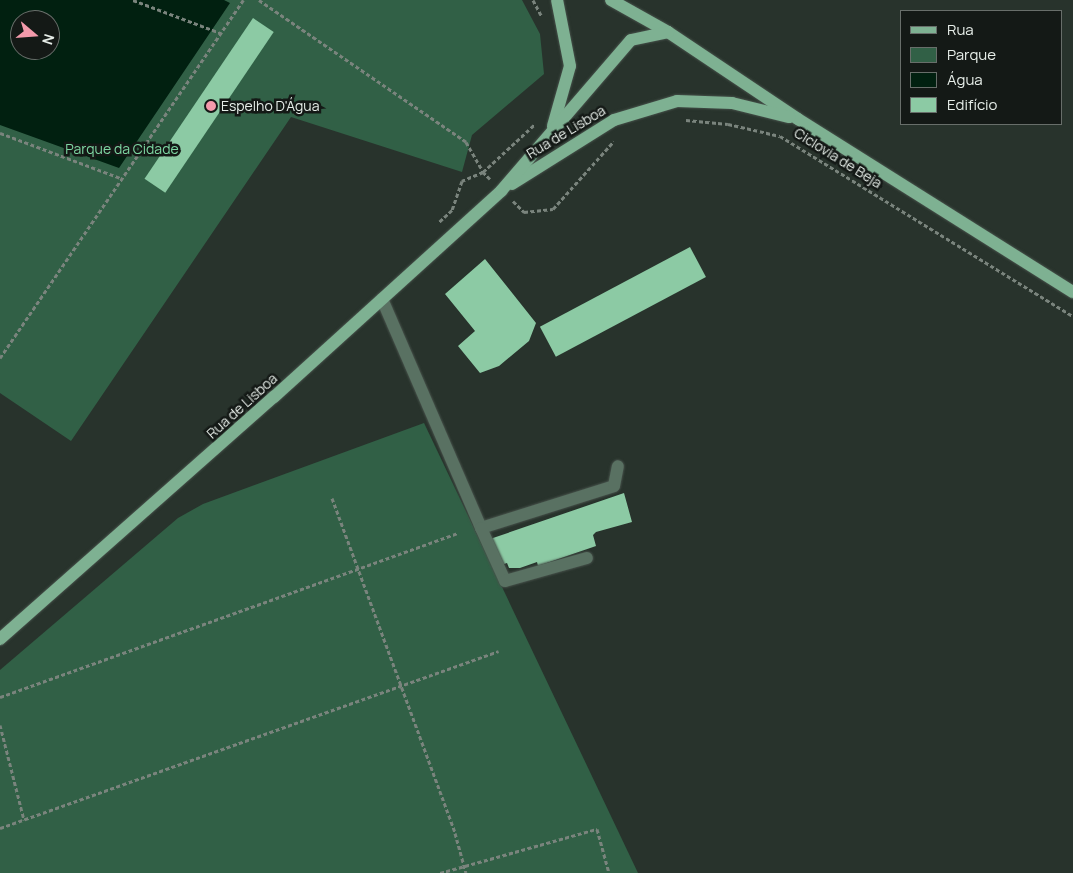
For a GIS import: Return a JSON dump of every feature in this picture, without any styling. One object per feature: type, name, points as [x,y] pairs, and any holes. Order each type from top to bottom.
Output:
[{"type":"main road","name":"Rua de Lisboa","points":[[552,132],[570,66],[557,0]]},
{"type":"main road","points":[[611,0],[668,32],[798,119],[1073,292]]},
{"type":"main road","name":"Rua de Lisboa","points":[[0,639],[382,299],[501,190],[631,40],[668,32]]},
{"type":"main road","name":"Rua de Lisboa","points":[[501,190],[614,120],[677,101],[732,103],[798,119]]},
{"type":"lane","points":[[382,299],[480,528],[505,581],[587,558]]},
{"type":"lane","points":[[480,528],[614,486],[618,466]]},
{"type":"path","points":[[133,0],[223,34]]},
{"type":"path","points":[[0,358],[223,34],[243,0]]},
{"type":"path","points":[[259,0],[466,142],[483,172],[524,212],[553,209],[617,137]]},
{"type":"path","points":[[533,0],[545,21]]},
{"type":"path","name":"Ciclovia de Beja","points":[[677,119],[728,124],[780,136],[1073,316]]},
{"type":"path","points":[[483,172],[536,122]]},
{"type":"path","points":[[0,133],[124,178]]},
{"type":"path","points":[[332,498],[402,686],[466,873]]},
{"type":"path","points":[[0,697],[457,533]]},
{"type":"path","points":[[0,828],[499,651]]},
{"type":"path","points":[[0,725],[24,820]]},
{"type":"path","points":[[440,873],[597,828],[609,873]]},
{"type":"green space","name":"Parque da Cidade","points":[[0,0],[522,0],[540,34],[544,74],[472,135],[462,172],[291,117],[71,441],[0,393]]},
{"type":"green space","points":[[424,423],[638,873],[0,873],[0,670],[178,518],[203,504]]},
{"type":"water","points":[[0,0],[224,0],[230,3],[119,168],[0,125]]},
{"type":"building","name":"Espelho D'Água","points":[[253,18],[274,32],[165,193],[145,179]]},
{"type":"building","points":[[690,247],[706,277],[556,357],[540,327]]},
{"type":"building","points":[[485,259],[536,323],[529,341],[499,366],[480,373],[458,346],[475,331],[445,294]]},
{"type":"building","points":[[624,493],[632,522],[596,532],[593,535],[596,546],[538,566],[537,562],[520,568],[509,568],[507,563],[501,565],[490,539]]},
{"type":"place","name":"Espelho D'Água","points":[[211,106]]}]
